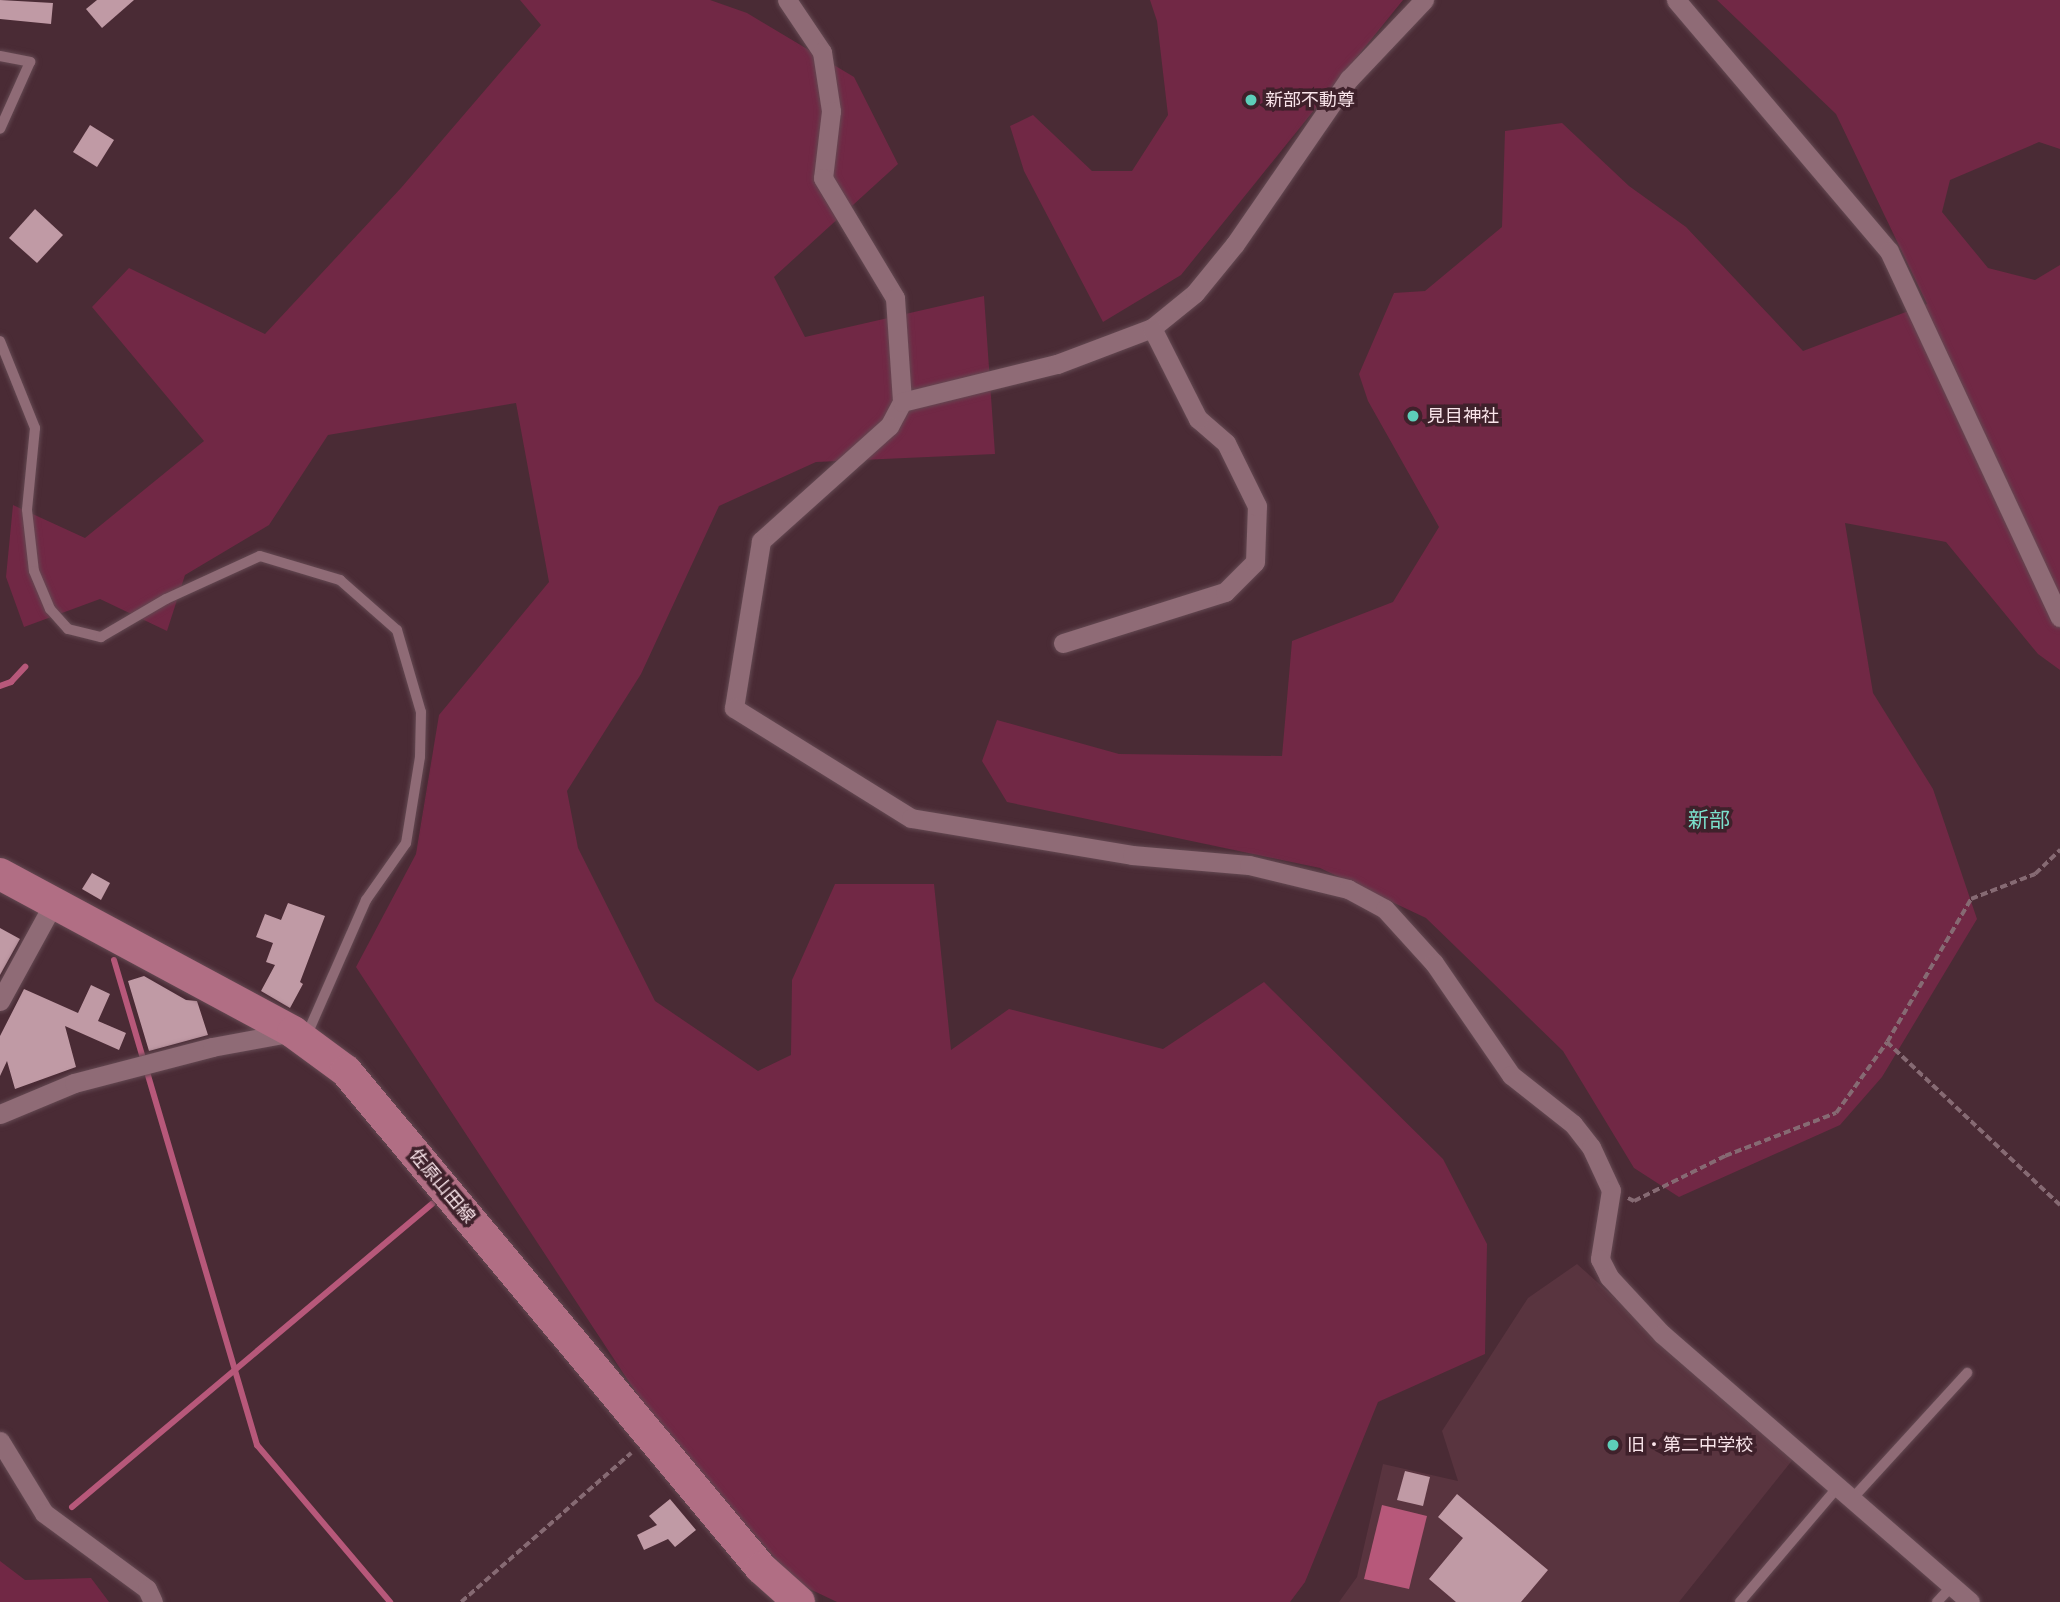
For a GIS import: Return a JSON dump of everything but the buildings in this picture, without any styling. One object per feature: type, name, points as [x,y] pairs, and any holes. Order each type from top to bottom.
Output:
[{"type":"main road","name":"佐原山田線","points":[[0,874],[299,1037],[346,1072],[761,1568],[799,1602]]},
{"type":"street","points":[[787,0],[822,52],[831,111],[823,178],[895,298],[902,402],[889,426],[761,541],[734,708],[911,818],[1132,855],[1249,865],[1358,894],[1385,909],[1434,962],[1511,1075],[1573,1124],[1591,1147],[1611,1190],[1600,1259],[1609,1277],[1662,1334],[1970,1602]]},
{"type":"street","points":[[902,402],[1057,364],[1152,328],[1195,293],[1235,244],[1349,79],[1424,0]]},
{"type":"street","points":[[1676,0],[1889,251],[1980,437],[2060,617]]},
{"type":"street","points":[[1063,643],[1224,592],[1255,562],[1256,506],[1226,443],[1198,419],[1152,328]]},
{"type":"street","points":[[0,1001],[53,904]]},
{"type":"street","points":[[4,1109],[74,1083],[145,1065],[299,1037]]},
{"type":"street","points":[[0,1441],[44,1513],[147,1588],[153,1602]]},
{"type":"lane","points":[[0,55],[30,62],[0,129]]},
{"type":"lane","points":[[0,341],[35,428],[27,510],[34,571],[50,609],[68,629],[101,637],[166,598],[260,556],[340,580],[397,630],[421,712],[420,757],[406,843],[366,900],[299,1037]]},
{"type":"lane","points":[[1740,1602],[1845,1493],[1967,1373]]},
{"type":"lane","points":[[1937,1602],[1952,1586]]},
{"type":"path","points":[[1611,1190],[1634,1201],[1725,1156],[1836,1113],[1886,1042],[1970,899],[2035,874],[2060,850]]},
{"type":"path","points":[[1886,1042],[2060,1205]]},
{"type":"path","points":[[461,1602],[651,1436]]},
{"type":"shaded area","points":[[520,0],[710,0],[747,13],[854,77],[898,164],[774,277],[805,337],[984,296],[995,454],[816,462],[719,506],[641,674],[567,791],[578,848],[655,1001],[758,1071],[791,1055],[792,980],[835,884],[934,884],[951,1050],[1009,1009],[1163,1049],[1264,982],[1443,1159],[1487,1244],[1485,1354],[1378,1402],[1305,1582],[1290,1602],[837,1602],[797,1583],[656,1423],[356,967],[416,854],[439,715],[549,582],[516,403],[328,435],[269,525],[185,575],[167,631],[100,599],[24,627],[6,577],[13,505],[85,538],[204,441],[92,307],[129,268],[265,334],[401,188],[541,25]]},
{"type":"shaded area","points":[[1150,0],[1403,0],[1181,275],[1103,322],[1024,171],[1010,126],[1033,115],[1092,171],[1132,171],[1168,115],[1157,21]]},
{"type":"shaded area","points":[[1717,0],[2060,0],[2060,149],[2039,142],[1950,180],[1942,212],[1988,268],[2035,280],[2060,265],[2060,670],[2038,654],[1946,542],[1845,523],[1873,693],[1933,789],[1977,919],[1882,1077],[1840,1125],[1679,1197],[1634,1168],[1563,1051],[1426,918],[1320,868],[1007,802],[982,761],[997,720],[1119,754],[1282,756],[1292,641],[1393,602],[1439,527],[1368,401],[1359,374],[1394,293],[1425,291],[1502,227],[1505,131],[1562,123],[1629,186],[1686,227],[1803,351],[1927,304],[1836,114]]},
{"type":"shaded area","name":"旧・第二中学校","points":[[1577,1264],[1794,1458],[1679,1602],[1339,1602],[1357,1577],[1383,1464],[1458,1481],[1442,1431],[1528,1298]]},
{"type":"shaded area","points":[[1382,1505],[1427,1516],[1409,1589],[1364,1579]]},
{"type":"shaded area","points":[[0,1561],[25,1580],[91,1578],[109,1602],[0,1602]]},
{"type":"waterway","points":[[0,686],[11,682],[25,667]]},
{"type":"waterway","points":[[114,960],[257,1445],[390,1602]]},
{"type":"waterway","points":[[72,1507],[432,1204]]},
{"type":"place","name":"新部不動尊","points":[[1251,100]]},
{"type":"place","name":"見目神社","points":[[1413,416]]},
{"type":"place","name":"旧・第二中学校","points":[[1613,1445]]},
{"type":"district","name":"新部","points":[[1709,820]]}]
